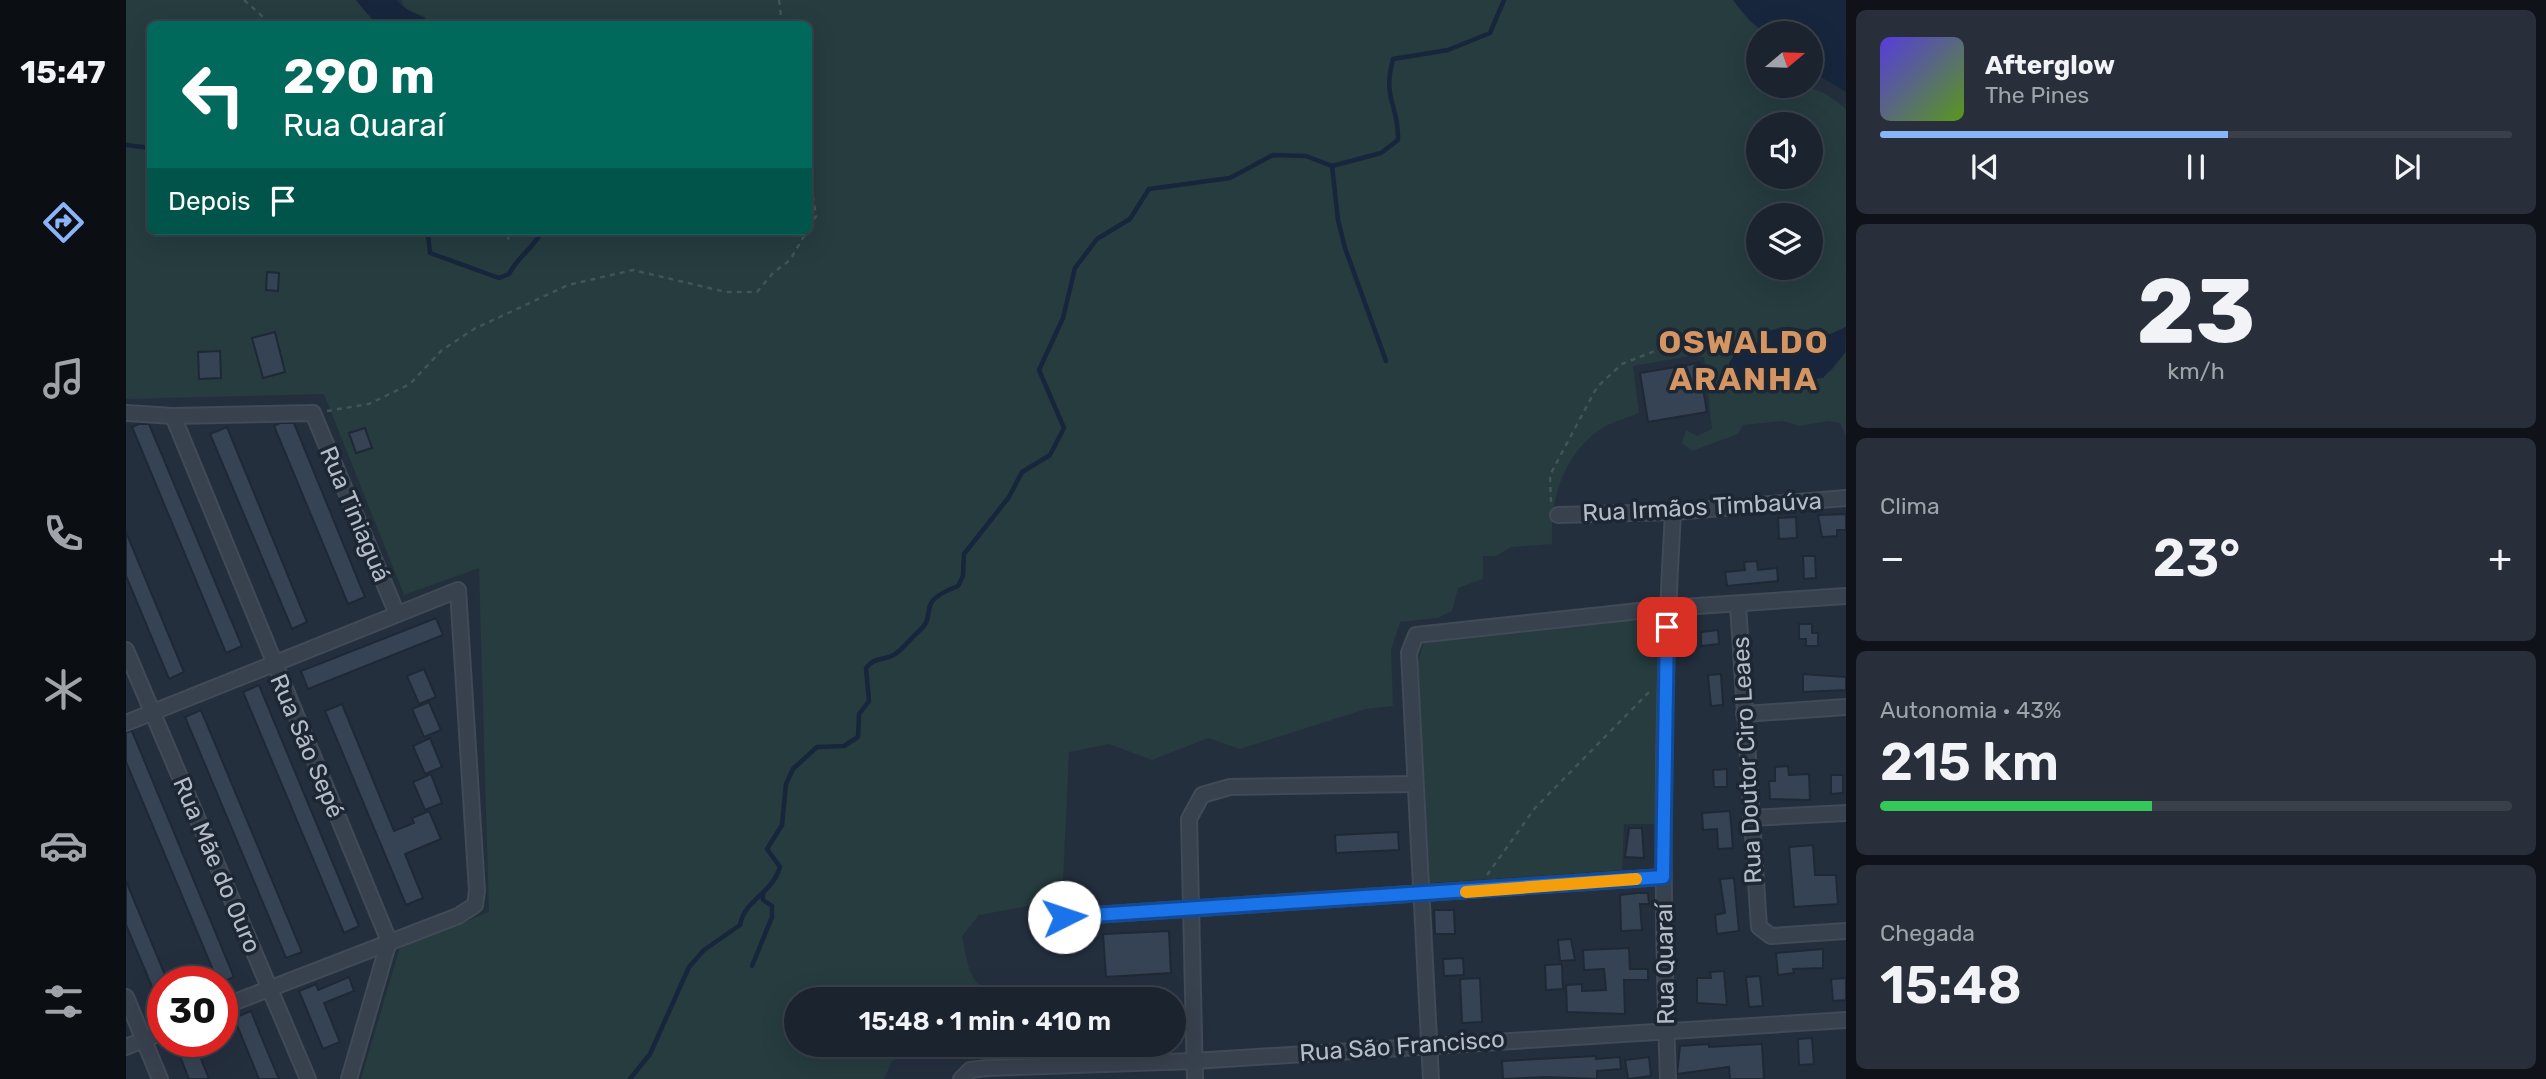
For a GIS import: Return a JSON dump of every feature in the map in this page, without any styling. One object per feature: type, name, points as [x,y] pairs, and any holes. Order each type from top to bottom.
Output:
[{"type":"street","points":[[126,413],[173,416],[313,413]]},
{"type":"street","name":"Rua Tiniaguá","points":[[313,413],[397,614]]},
{"type":"street","name":"Rua São Sepé","points":[[173,416],[389,940]]},
{"type":"street","name":"Rua Irmãos Timbaúva","points":[[1558,515],[1673,512],[1846,498]]},
{"type":"street","name":"Rua Quaraí","points":[[1668,1079],[1663,877],[1667,608],[1673,512]]},
{"type":"street","points":[[126,723],[458,590],[477,891],[475,905],[469,911],[238,1001]]},
{"type":"street","points":[[1431,1079],[1409,653],[1416,635],[1667,608],[1846,596]]},
{"type":"street","name":"Rua Doutor Ciro Leaes","points":[[1738,605],[1756,914],[1759,927],[1771,936],[1846,931]]},
{"type":"street","name":"Rua Mãe do Ouro","points":[[126,650],[308,1079]]},
{"type":"street","points":[[1744,714],[1846,707]]},
{"type":"street","points":[[1195,1079],[1189,819],[1202,795],[1230,788],[1415,784]]},
{"type":"street","points":[[1751,818],[1846,813]]},
{"type":"street","points":[[1064,917],[1663,877]]},
{"type":"street","points":[[349,1079],[389,940]]},
{"type":"street","points":[[126,996],[160,1079]]},
{"type":"street","name":"Rua São Francisco","points":[[961,1078],[971,1070],[987,1068],[1194,1061],[1429,1044],[1846,1020]]},
{"type":"street","points":[[126,1047],[147,1038]]},
{"type":"path","points":[[244,0],[268,21]]},
{"type":"path","points":[[779,0],[782,21]]},
{"type":"path","points":[[812,191],[816,216],[812,223]]},
{"type":"path","points":[[504,235],[509,239]]},
{"type":"path","points":[[313,413],[369,404],[410,384],[442,350],[474,328],[568,285],[633,270],[726,292],[757,292],[773,273],[790,260],[805,235]]},
{"type":"path","points":[[1558,515],[1551,501],[1550,475],[1597,387],[1622,364],[1655,351],[1693,345]]},
{"type":"path","points":[[1471,891],[1491,871],[1535,808],[1659,682],[1666,666]]},
{"type":"green space","points":[[126,0],[356,0],[374,21],[147,21],[147,235],[812,235],[812,21],[428,21],[424,16],[406,12],[401,0],[1734,0],[1755,21],[1746,21],[1746,98],[1824,98],[1824,94],[1846,109],[1846,327],[1831,334],[1819,335],[1783,327],[1765,335],[1754,347],[1761,387],[1768,379],[1790,382],[1831,371],[1846,352],[1846,436],[1840,423],[1828,421],[1800,426],[1783,421],[1743,425],[1738,434],[1692,451],[1682,443],[1686,430],[1697,436],[1712,429],[1704,357],[1690,356],[1633,366],[1639,413],[1604,427],[1578,450],[1562,478],[1557,494],[1552,544],[1511,547],[1496,556],[1483,556],[1483,579],[1458,588],[1452,611],[1437,618],[1400,622],[1391,650],[1393,706],[1366,709],[1240,749],[1208,738],[1152,760],[1109,744],[1069,752],[1062,900],[979,915],[962,936],[969,969],[983,987],[784,987],[784,1057],[900,1057],[892,1061],[884,1079],[361,1079],[400,947],[489,912],[479,568],[404,595],[324,394],[126,399]]},
{"type":"green space","points":[[1660,615],[1657,824],[1624,824],[1622,870],[1430,883],[1417,664],[1424,642],[1445,634]]},
{"type":"water","points":[[356,0],[396,0],[427,21],[374,21]]},
{"type":"water","points":[[1733,0],[1846,0],[1846,92],[1824,79],[1824,21],[1750,21]]},
{"type":"water","points":[[1788,327],[1831,334],[1846,327],[1845,353],[1823,378],[1790,382],[1768,379],[1761,387],[1734,383],[1729,363],[1738,349],[1754,347],[1767,331]]},
{"type":"building","points":[[267,272],[279,273],[278,291],[266,290]]},
{"type":"building","points":[[275,332],[285,372],[263,378],[252,338]]},
{"type":"building","points":[[220,351],[221,378],[199,379],[198,352]]},
{"type":"building","points":[[1699,363],[1707,412],[1648,422],[1640,373]]},
{"type":"building","points":[[294,423],[365,597],[348,604],[274,426]]},
{"type":"building","points":[[149,424],[242,646],[226,653],[132,427]]},
{"type":"building","points":[[227,427],[307,622],[292,629],[210,434]]},
{"type":"building","points":[[365,428],[372,448],[356,453],[349,433]]},
{"type":"building","points":[[1846,514],[1846,530],[1837,530],[1837,536],[1822,537],[1818,515]]},
{"type":"building","points":[[1796,517],[1797,538],[1779,539],[1778,518]]},
{"type":"building","points":[[126,532],[184,672],[169,679],[126,576]]},
{"type":"building","points":[[1803,556],[1815,556],[1816,578],[1804,579]]},
{"type":"building","points":[[1757,561],[1758,570],[1777,568],[1778,581],[1727,586],[1725,572],[1745,570],[1744,562]]},
{"type":"building","points":[[436,618],[443,635],[308,689],[301,671]]},
{"type":"building","points":[[1799,624],[1812,624],[1812,633],[1818,633],[1818,646],[1806,646],[1806,639],[1799,639]]},
{"type":"building","points":[[1718,630],[1719,644],[1701,646],[1701,632]]},
{"type":"building","points":[[424,669],[436,697],[419,704],[407,676]]},
{"type":"building","points":[[1721,674],[1723,705],[1711,706],[1708,675]]},
{"type":"building","points":[[1803,674],[1846,677],[1846,690],[1803,692]]},
{"type":"building","points":[[259,685],[359,926],[344,933],[243,692]]},
{"type":"building","points":[[429,702],[441,730],[424,737],[412,709]]},
{"type":"building","points":[[342,704],[394,831],[414,823],[412,818],[429,811],[441,839],[405,854],[423,898],[406,905],[325,711]]},
{"type":"building","points":[[201,710],[302,952],[286,958],[185,717]]},
{"type":"building","points":[[132,731],[229,966],[211,966],[126,762],[126,732]]},
{"type":"building","points":[[430,738],[442,767],[425,774],[413,746]]},
{"type":"building","points":[[1788,766],[1789,775],[1809,774],[1810,800],[1770,799],[1769,781],[1775,781],[1775,767]]},
{"type":"building","points":[[1727,769],[1727,787],[1714,787],[1713,770]]},
{"type":"building","points":[[431,774],[442,803],[425,810],[413,782]]},
{"type":"building","points":[[1831,775],[1843,775],[1843,793],[1831,794]]},
{"type":"building","points":[[1730,811],[1733,848],[1718,849],[1717,829],[1703,830],[1702,813]]},
{"type":"building","points":[[1629,828],[1642,828],[1644,858],[1625,857]]},
{"type":"building","points":[[1398,832],[1399,850],[1336,853],[1335,835]]},
{"type":"building","points":[[1813,845],[1815,875],[1836,875],[1838,904],[1794,907],[1789,847]]},
{"type":"building","points":[[1734,878],[1739,931],[1717,934],[1715,915],[1725,913],[1720,879]]},
{"type":"building","points":[[126,881],[161,966],[147,966],[147,975],[126,925]]},
{"type":"building","points":[[1648,893],[1649,904],[1640,904],[1642,930],[1621,931],[1620,895]]},
{"type":"building","points":[[1434,910],[1454,910],[1455,934],[1435,934]]},
{"type":"building","points":[[1169,931],[1171,973],[1106,977],[1103,934]]},
{"type":"building","points":[[1571,939],[1575,960],[1560,961],[1558,940]]},
{"type":"building","points":[[1629,948],[1630,969],[1648,969],[1648,980],[1624,980],[1625,1014],[1567,1012],[1566,985],[1582,984],[1582,991],[1606,990],[1604,969],[1584,970],[1583,950]]},
{"type":"building","points":[[1823,949],[1823,968],[1793,969],[1794,973],[1778,975],[1776,953]]},
{"type":"building","points":[[1463,958],[1464,975],[1444,976],[1443,959]]},
{"type":"building","points":[[1562,964],[1563,989],[1546,990],[1545,965]]},
{"type":"building","points":[[1724,971],[1727,1005],[1697,1003],[1697,978],[1711,978],[1710,972]]},
{"type":"building","points":[[1760,976],[1763,1006],[1749,1007],[1746,977]]},
{"type":"building","points":[[349,977],[354,991],[324,1003],[340,1042],[323,1049],[299,991],[316,984],[318,990]]},
{"type":"building","points":[[1480,978],[1482,1022],[1462,1023],[1460,979]]},
{"type":"building","points":[[1846,978],[1846,1000],[1833,1001],[1831,979]]},
{"type":"building","points":[[251,1011],[279,1079],[259,1079],[238,1028],[238,1016]]},
{"type":"building","points":[[1812,1038],[1814,1064],[1799,1065],[1798,1039]]},
{"type":"building","points":[[1709,1044],[1709,1047],[1762,1044],[1764,1079],[1730,1079],[1729,1067],[1677,1074],[1680,1046]]},
{"type":"building","points":[[1596,1056],[1596,1059],[1620,1057],[1621,1069],[1597,1071],[1597,1079],[1503,1079],[1502,1061]]},
{"type":"building","points":[[180,1057],[200,1057],[209,1079],[189,1079]]},
{"type":"building","points":[[1649,1057],[1651,1076],[1628,1079],[1625,1060]]},
{"type":"waterway","points":[[630,1079],[650,1054],[689,967],[704,950],[740,925],[747,909],[776,876],[780,867],[767,849],[782,825],[786,784],[793,769],[817,747],[844,746],[858,737],[859,714],[869,701],[866,668],[873,661],[898,652],[924,625],[935,598],[958,586],[963,576],[964,554],[1009,497],[1022,472],[1050,455],[1064,428],[1039,370],[1063,318],[1075,268],[1097,239],[1130,219],[1149,189],[1230,178],[1273,155],[1306,156],[1332,166],[1381,153],[1398,140],[1389,84],[1393,59],[1448,50],[1490,33],[1504,0]]},
{"type":"waterway","points":[[126,145],[147,148]]},
{"type":"waterway","points":[[1332,166],[1338,220],[1345,248],[1386,361]]},
{"type":"waterway","points":[[428,235],[430,253],[499,278],[509,274],[539,235]]},
{"type":"waterway","points":[[752,966],[772,917],[772,906],[763,900],[763,894]]},
{"type":"slow traffic","points":[[1466,892],[1636,879]]},
{"type":"district","name":"OSWALDO ARANHA","points":[[1744,360]]},
{"type":"route","points":[[1064,917],[1663,877],[1667,627]]}]
